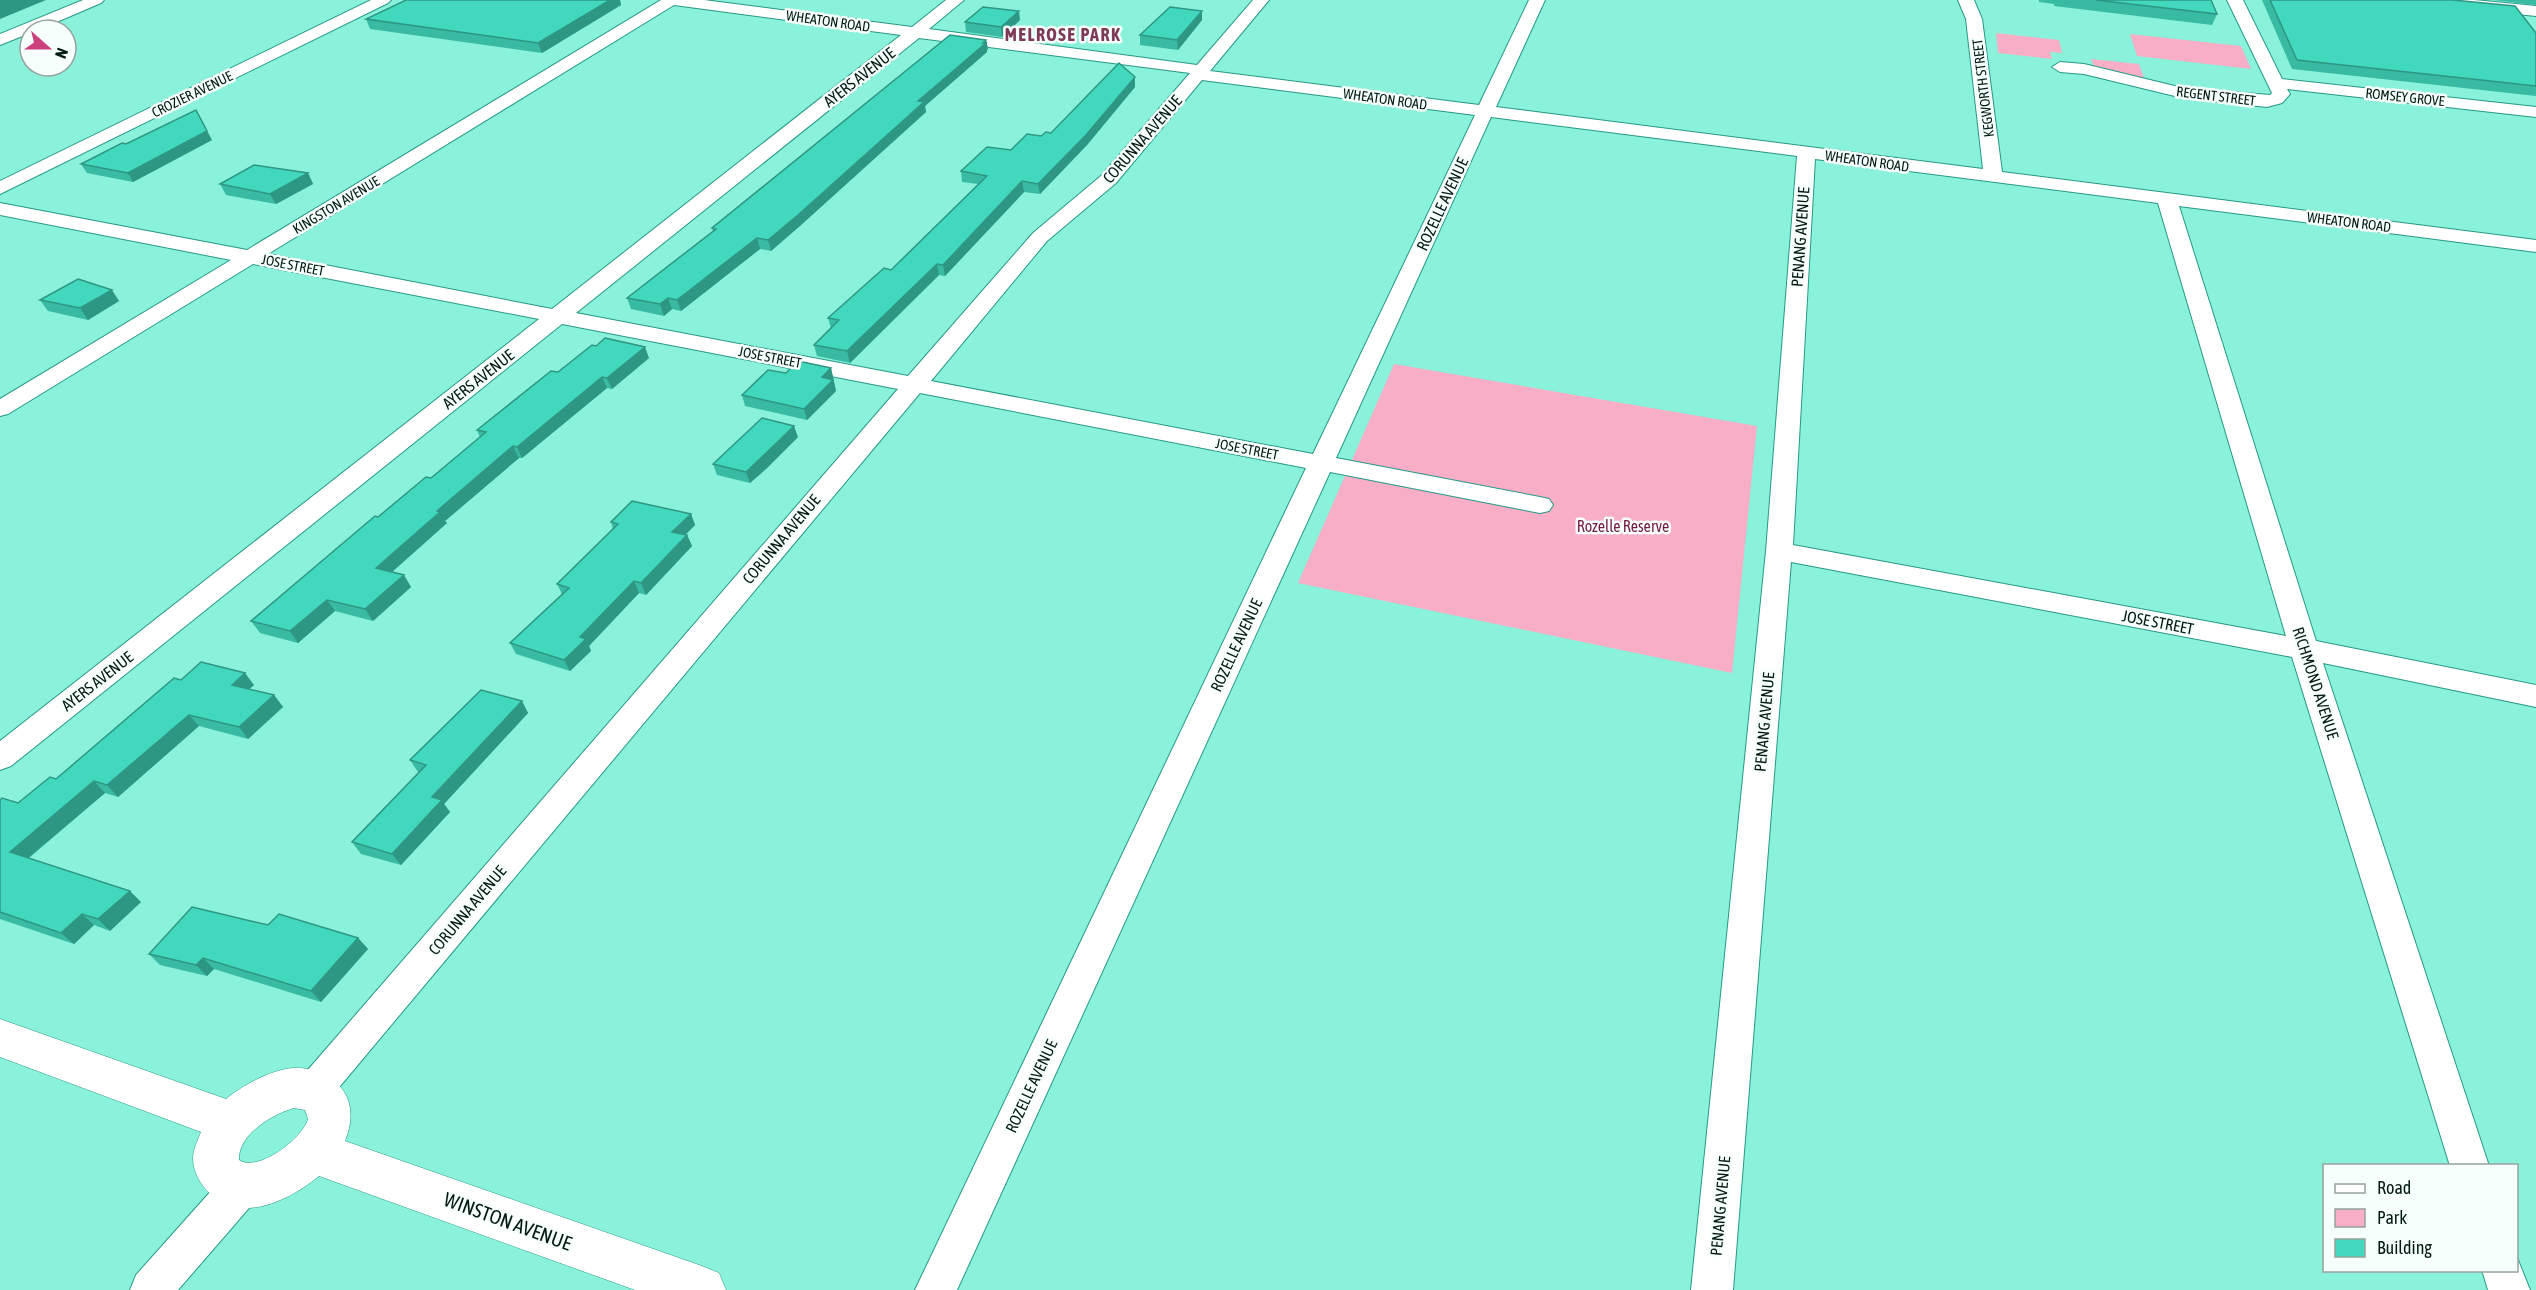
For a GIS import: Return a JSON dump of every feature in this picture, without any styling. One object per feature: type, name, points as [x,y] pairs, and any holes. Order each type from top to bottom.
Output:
[{"type":"street","points":[[0,40],[96,0]]},
{"type":"street","name":"CROZIER AVENUE","points":[[0,188],[383,0]]},
{"type":"street","name":"WHEATON ROAD","points":[[671,0],[1485,112],[2536,246]]},
{"type":"street","name":"KINGSTON AVENUE","points":[[0,409],[671,0]]},
{"type":"street","name":"AYERS AVENUE","points":[[0,758],[956,0]]},
{"type":"street","name":"CORUNNA AVENUE","points":[[313,1091],[912,384],[1040,237],[1109,179],[1261,0]]},
{"type":"street","name":"ROZELLE AVENUE","points":[[936,1290],[1537,0]]},
{"type":"street","name":"KEGWORTH STREET","points":[[1966,0],[1974,19],[1994,178]]},
{"type":"street","name":"REGENT STREET","points":[[2060,67],[2083,63],[2183,93],[2248,101],[2267,102],[2276,99],[2281,94],[2235,0]]},
{"type":"street","points":[[2430,0],[2536,11]]},
{"type":"street","name":"ROMSEY GROVE","points":[[2275,83],[2536,112]]},
{"type":"street","name":"PENANG AVENUE","points":[[1712,1290],[1779,550],[1806,153]]},
{"type":"street","name":"RICHMOND AVENUE","points":[[2167,200],[2304,649],[2469,1164]]},
{"type":"street","name":"JOSE STREET","points":[[0,209],[1540,505]]},
{"type":"street","name":"JOSE STREET","points":[[1779,550],[2304,649],[2536,696]]},
{"type":"street","points":[[0,1038],[232,1122]]},
{"type":"street","points":[[294,1088],[313,1091],[325,1098],[330,1112],[328,1128],[314,1152],[297,1167],[278,1179],[256,1185],[242,1186],[226,1181],[217,1169],[215,1154],[232,1122],[248,1107],[275,1092],[294,1088]]},
{"type":"street","name":"WINSTON AVENUE","points":[[314,1152],[702,1290]]},
{"type":"street","points":[[151,1290],[242,1186]]},
{"type":"street","points":[[2504,1272],[2510,1290]]},
{"type":"green space","points":[[1996,33],[2059,40],[2062,53],[2050,52],[2052,59],[1998,53]]},
{"type":"green space","points":[[2130,34],[2241,46],[2251,69],[2137,56]]},
{"type":"green space","points":[[2091,59],[2139,64],[2145,81],[2095,68]]},
{"type":"green space","name":"Rozelle Reserve","points":[[1394,364],[1757,426],[1732,673],[1298,583]]},
{"type":"building","points":[[406,0],[610,0],[538,43],[366,19]]},
{"type":"building","points":[[2096,0],[2211,0],[2217,14]]},
{"type":"building","points":[[2270,0],[2453,0],[2515,6],[2536,33],[2536,86],[2297,60]]},
{"type":"building","points":[[983,7],[1019,11],[1001,27],[965,22]]},
{"type":"building","points":[[1170,7],[1202,11],[1177,40],[1140,35]]},
{"type":"building","points":[[950,35],[986,40],[983,43],[986,43],[918,101],[924,102],[768,240],[757,238],[677,300],[668,298],[660,304],[627,298],[716,229],[712,228]]},
{"type":"building","points":[[1119,63],[1135,77],[1086,135],[1038,184],[1022,181],[943,265],[937,264],[847,351],[814,345],[839,320],[828,318],[884,268],[891,270],[987,176],[961,171],[987,147],[1011,150],[1027,134],[1041,136],[1046,132],[1051,133]]},
{"type":"building","points":[[196,110],[207,131],[128,173],[81,164],[122,143],[126,144]]},
{"type":"building","points":[[254,165],[308,173],[270,194],[220,184]]},
{"type":"building","points":[[78,279],[112,290],[80,308],[40,300]]},
{"type":"building","points":[[605,338],[645,347],[607,378],[602,377],[517,447],[513,446],[437,511],[440,512],[376,568],[404,575],[365,609],[327,600],[290,631],[251,621],[375,516],[378,517],[426,477],[431,478],[486,432],[477,430],[551,371],[558,372],[592,345],[596,346]]},
{"type":"building","points":[[798,361],[831,368],[822,377],[833,380],[804,409],[742,395],[768,370],[786,373]]},
{"type":"building","points":[[762,418],[794,426],[746,472],[713,464]]},
{"type":"building","points":[[632,501],[691,514],[672,532],[687,535],[641,583],[634,581],[580,637],[586,639],[564,660],[510,643],[569,588],[557,584],[618,524],[611,522]]},
{"type":"building","points":[[201,662],[245,673],[232,685],[274,695],[239,727],[189,715],[107,785],[94,781],[10,852],[130,891],[98,919],[82,914],[61,933],[0,912],[0,800],[2,798],[18,803],[50,777],[56,779],[174,678],[181,680]]},
{"type":"building","points":[[481,690],[522,701],[432,797],[442,800],[392,854],[352,842],[426,765],[410,760]]},
{"type":"building","points":[[192,907],[268,925],[279,914],[358,938],[311,991],[203,958],[196,965],[149,954]]},
{"type":"district","name":"MELROSE PARK","points":[[1063,34]]}]
